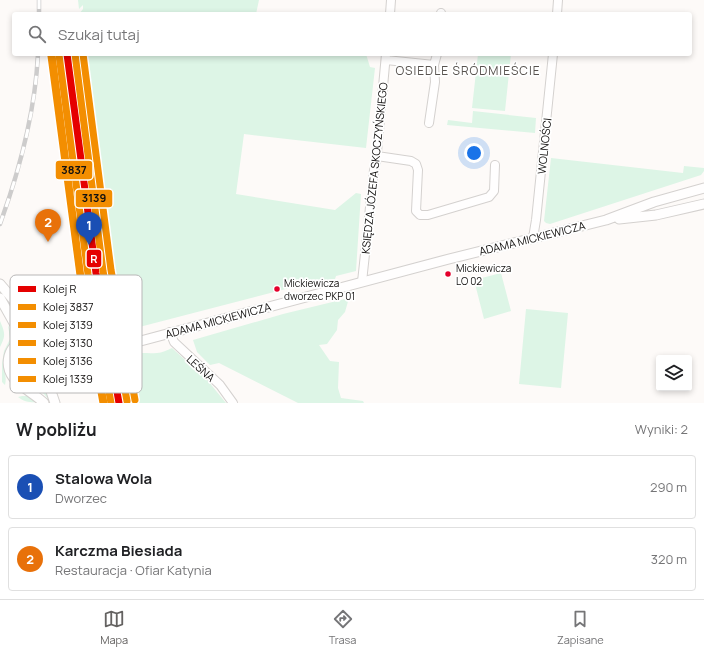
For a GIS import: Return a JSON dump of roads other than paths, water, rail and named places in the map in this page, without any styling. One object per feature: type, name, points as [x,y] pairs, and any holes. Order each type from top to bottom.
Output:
[{"type":"street","points":[[390,12],[392,0]]},
{"type":"street","points":[[557,12],[558,0]]},
{"type":"street","points":[[429,123],[435,82],[434,65],[436,56]]},
{"type":"street","name":"WOLNOŚCI","points":[[532,238],[536,220],[553,56]]},
{"type":"street","points":[[386,57],[434,65]]},
{"type":"street","name":"KSIĘDZA JÓZEFA SKOCZYŃSKIEGO","points":[[362,282],[374,170],[377,156],[386,57]]},
{"type":"street","points":[[377,156],[411,161],[416,164],[418,170],[416,211],[420,215],[428,215],[489,197],[494,191],[495,165]]},
{"type":"street","name":"ADAMA MICKIEWICZA","points":[[142,340],[362,282],[606,220],[654,202],[704,188]]},
{"type":"street","name":"ADAMA MICKIEWICZA","points":[[606,220],[656,215],[704,204]]},
{"type":"street","points":[[690,207],[704,211]]},
{"type":"street","points":[[0,284],[10,296]]},
{"type":"street","points":[[0,298],[10,316]]},
{"type":"street","name":"LEŚNA","points":[[170,332],[174,342],[220,385],[233,403]]},
{"type":"street","points":[[10,354],[8,358],[10,372]]},
{"type":"street","points":[[30,393],[44,403]]},
{"type":"street","points":[[52,393],[55,403]]},
{"type":"railway","points":[[39,0],[39,12]]},
{"type":"railway","points":[[0,224],[14,183],[30,119],[34,98],[38,56]]},
{"type":"rail line","name":"3130","points":[[51,56],[80,275]]},
{"type":"rail line","name":"1339","points":[[52,56],[81,275]]},
{"type":"rail line","name":"3837","points":[[59,56],[88,275]]},
{"type":"rail line","name":"R","points":[[67,56],[96,275]]},
{"type":"rail line","name":"3139","points":[[75,56],[104,275]]},
{"type":"rail line","name":"3136","points":[[83,56],[112,275]]},
{"type":"rail line","name":"3130","points":[[101,393],[103,403]]},
{"type":"rail line","name":"1339","points":[[102,393],[104,403]]},
{"type":"rail line","name":"3837","points":[[109,393],[111,403]]},
{"type":"rail line","name":"R","points":[[117,393],[119,403]]},
{"type":"rail line","name":"3139","points":[[126,393],[127,401]]},
{"type":"rail line","name":"3136","points":[[134,393],[135,400]]},
{"type":"place","name":"Karczma Biesiada","points":[[48,242]]},
{"type":"place","name":"Stalowa Wola","points":[[89,245]]},
{"type":"place","name":"Mickiewicza LO 02","points":[[448,274]]},
{"type":"place","name":"Mickiewicza dworzec PKP 01","points":[[277,289]]},
{"type":"district","name":"OSIEDLE ŚRÓDMIEŚCIE","points":[[468,70]]}]
